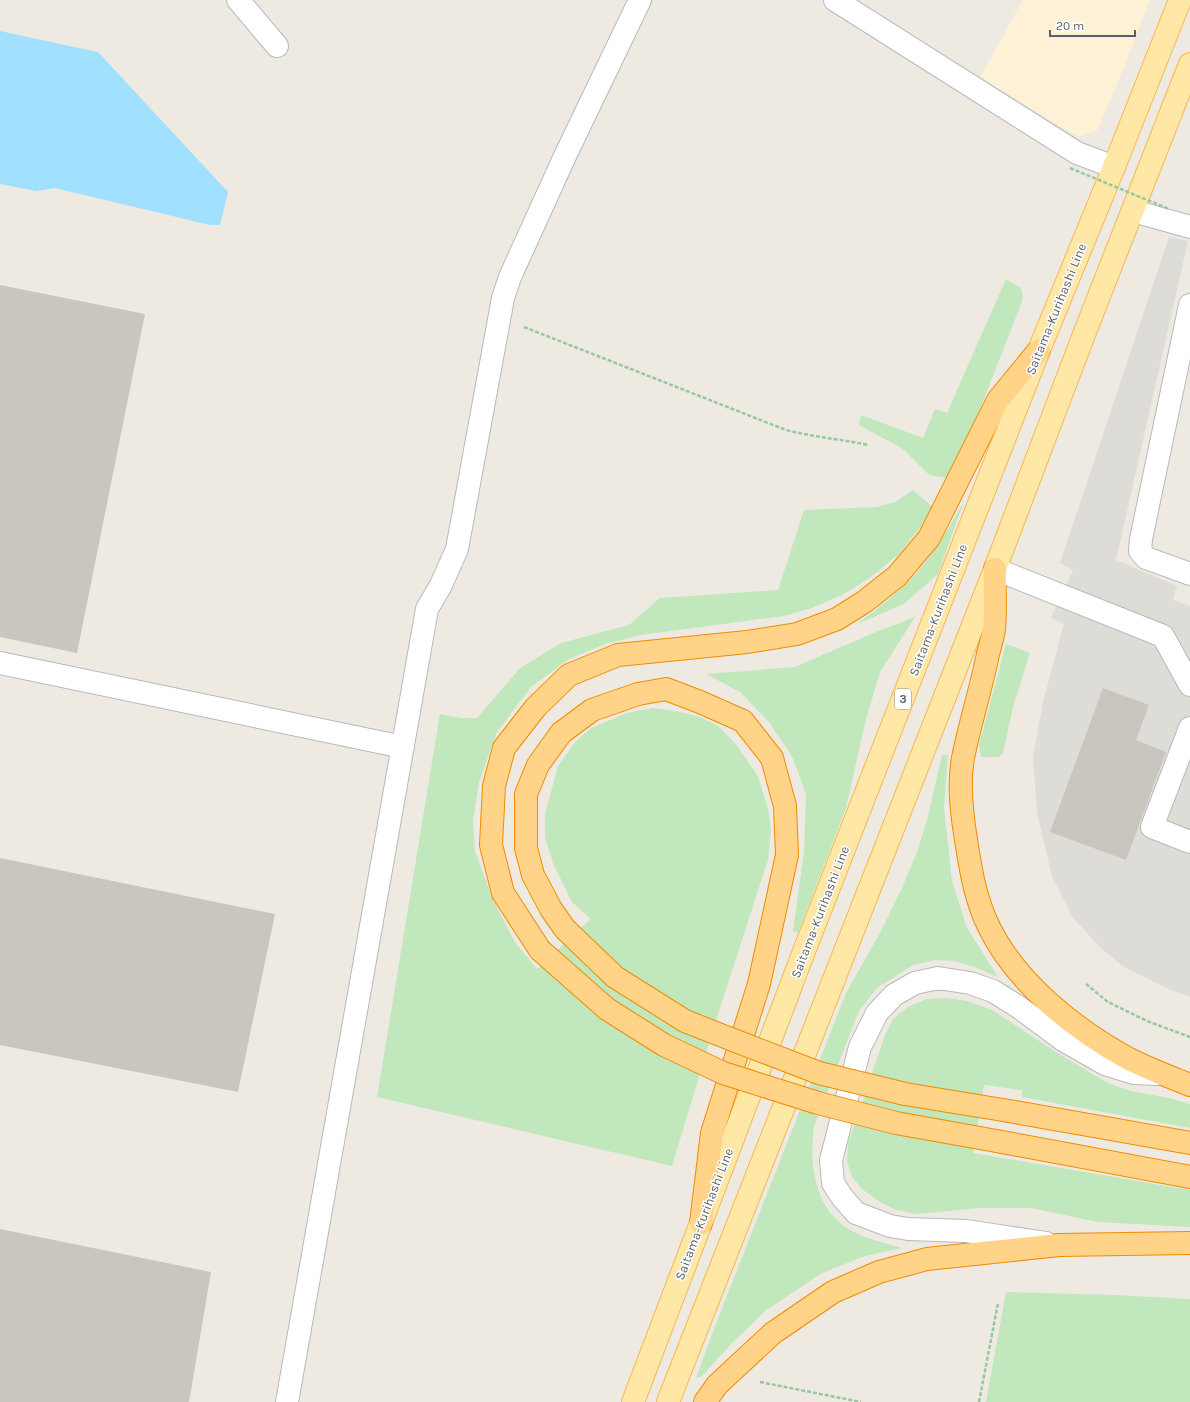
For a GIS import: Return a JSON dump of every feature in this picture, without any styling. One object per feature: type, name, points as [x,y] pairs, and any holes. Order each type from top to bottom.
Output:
[{"type":"highway","points":[[1039,350],[998,400],[929,538],[897,576],[864,602],[837,619],[797,634],[747,642],[618,655],[569,676],[536,706],[504,748],[494,786],[492,844],[503,893],[540,950],[608,1009],[664,1045],[723,1073],[818,1103],[889,1121],[1190,1177]]},
{"type":"highway","points":[[995,569],[994,629],[963,759],[961,796],[970,870],[987,924],[999,946],[1033,989],[1057,1010],[1107,1046],[1164,1075],[1190,1085]]},
{"type":"highway","points":[[700,1223],[712,1133],[759,984],[787,855],[785,806],[772,758],[743,721],[666,689],[638,694],[592,710],[561,734],[538,765],[526,794],[526,848],[533,875],[551,909],[565,929],[615,977],[685,1021],[721,1036],[819,1073],[905,1094],[1190,1143]]},
{"type":"highway","points":[[705,1402],[717,1385],[773,1333],[833,1292],[879,1272],[927,1259],[1059,1245],[1190,1243]]},
{"type":"main road","name":"Saitama-Kurihashi Line","points":[[633,1402],[803,954],[1039,350],[1180,0]]},
{"type":"main road","points":[[668,1402],[995,569],[1083,337],[1190,64]]},
{"type":"street","points":[[238,0],[277,46]]},
{"type":"street","points":[[286,1402],[427,609],[441,585],[457,550],[499,317],[510,277],[564,156],[640,0]]},
{"type":"street","points":[[835,0],[1078,153],[1114,167]]},
{"type":"street","points":[[1133,211],[1190,227]]},
{"type":"street","points":[[1190,305],[1141,539],[1140,551],[1146,558],[1190,574]]},
{"type":"street","points":[[995,569],[1163,636],[1190,685]]},
{"type":"street","points":[[0,663],[403,747]]},
{"type":"street","points":[[1190,728],[1152,827],[1190,842]]},
{"type":"street","points":[[1059,1245],[966,1231],[908,1229],[890,1226],[856,1213],[842,1197],[833,1183],[831,1160],[860,1047],[877,1013],[894,995],[915,983],[938,978],[970,983],[993,991],[1020,1008],[1063,1040],[1105,1064],[1134,1073],[1164,1075]]},
{"type":"path","points":[[1070,168],[1168,209]]},
{"type":"path","points":[[499,317],[786,430],[805,435],[846,440],[868,445]]},
{"type":"path","points":[[1086,984],[1108,1002],[1148,1021],[1190,1037]]},
{"type":"path","points":[[979,1402],[998,1302]]},
{"type":"path","points":[[757,1381],[861,1402]]},
{"type":"shaded area","points":[[1023,0],[1150,0],[1123,70],[1097,131],[1078,137],[980,77]]},
{"type":"shaded area","points":[[1169,237],[1188,241],[1116,560],[1177,586],[1173,600],[1190,606],[1190,997],[1171,990],[1124,967],[1103,950],[1073,918],[1052,876],[1037,813],[1033,757],[1043,702],[1064,624],[1051,618],[1073,570],[1060,563]]},
{"type":"green space","points":[[1006,279],[1021,288],[1023,299],[962,455],[950,478],[933,476],[927,473],[903,449],[859,425],[861,415],[923,438],[935,409],[947,413]]},
{"type":"green space","points":[[913,490],[935,509],[899,554],[871,577],[842,595],[812,608],[783,616],[641,635],[605,644],[569,659],[531,687],[497,732],[479,782],[473,821],[475,851],[493,900],[515,942],[537,969],[591,919],[572,902],[553,863],[545,837],[545,814],[558,766],[576,741],[591,728],[627,713],[652,708],[676,711],[700,717],[718,726],[735,743],[758,776],[768,809],[771,829],[768,860],[718,1014],[672,1166],[377,1097],[440,714],[461,718],[477,718],[520,668],[561,643],[629,625],[660,598],[778,590],[804,510],[877,507],[895,502]]},
{"type":"green space","points":[[964,501],[938,574],[904,604],[857,624],[899,591],[921,568],[939,544]]},
{"type":"green space","points":[[915,617],[880,672],[865,723],[846,808],[798,933],[793,931],[804,852],[806,795],[793,758],[769,722],[740,692],[706,674],[795,667],[871,634]]},
{"type":"green space","points":[[1006,644],[1030,653],[1013,707],[1003,753],[999,757],[981,757],[979,745]]},
{"type":"green space","points":[[942,755],[948,755],[944,807],[952,881],[967,928],[998,977],[955,961],[935,960],[913,965],[877,988],[859,1011],[814,1127],[812,1156],[814,1170],[821,1198],[828,1210],[838,1221],[850,1230],[862,1236],[902,1248],[865,1256],[822,1273],[765,1311],[733,1342],[701,1377],[696,1378],[846,993],[881,931],[902,888],[917,852],[927,820]]},
{"type":"green space","points":[[947,998],[967,1001],[992,1010],[1064,1057],[1108,1083],[1131,1091],[1169,1098],[1190,1104],[1190,1128],[1022,1097],[1022,1090],[984,1085],[973,1153],[1190,1190],[1190,1227],[1098,1222],[1031,1208],[979,1208],[917,1214],[896,1210],[880,1202],[862,1189],[852,1177],[847,1162],[848,1143],[885,1035],[893,1019],[908,1007],[926,999]]},
{"type":"green space","points":[[1006,1292],[1190,1299],[1190,1402],[986,1402]]},
{"type":"water","points":[[0,31],[98,52],[228,192],[220,225],[210,225],[55,188],[36,191],[0,184]]},
{"type":"building","points":[[0,285],[145,314],[77,653],[0,637]]},
{"type":"building","points":[[1103,688],[1149,705],[1136,740],[1166,752],[1126,860],[1050,832]]},
{"type":"building","points":[[0,858],[275,914],[238,1092],[0,1045]]},
{"type":"building","points":[[0,1229],[211,1272],[189,1402],[0,1402]]}]
